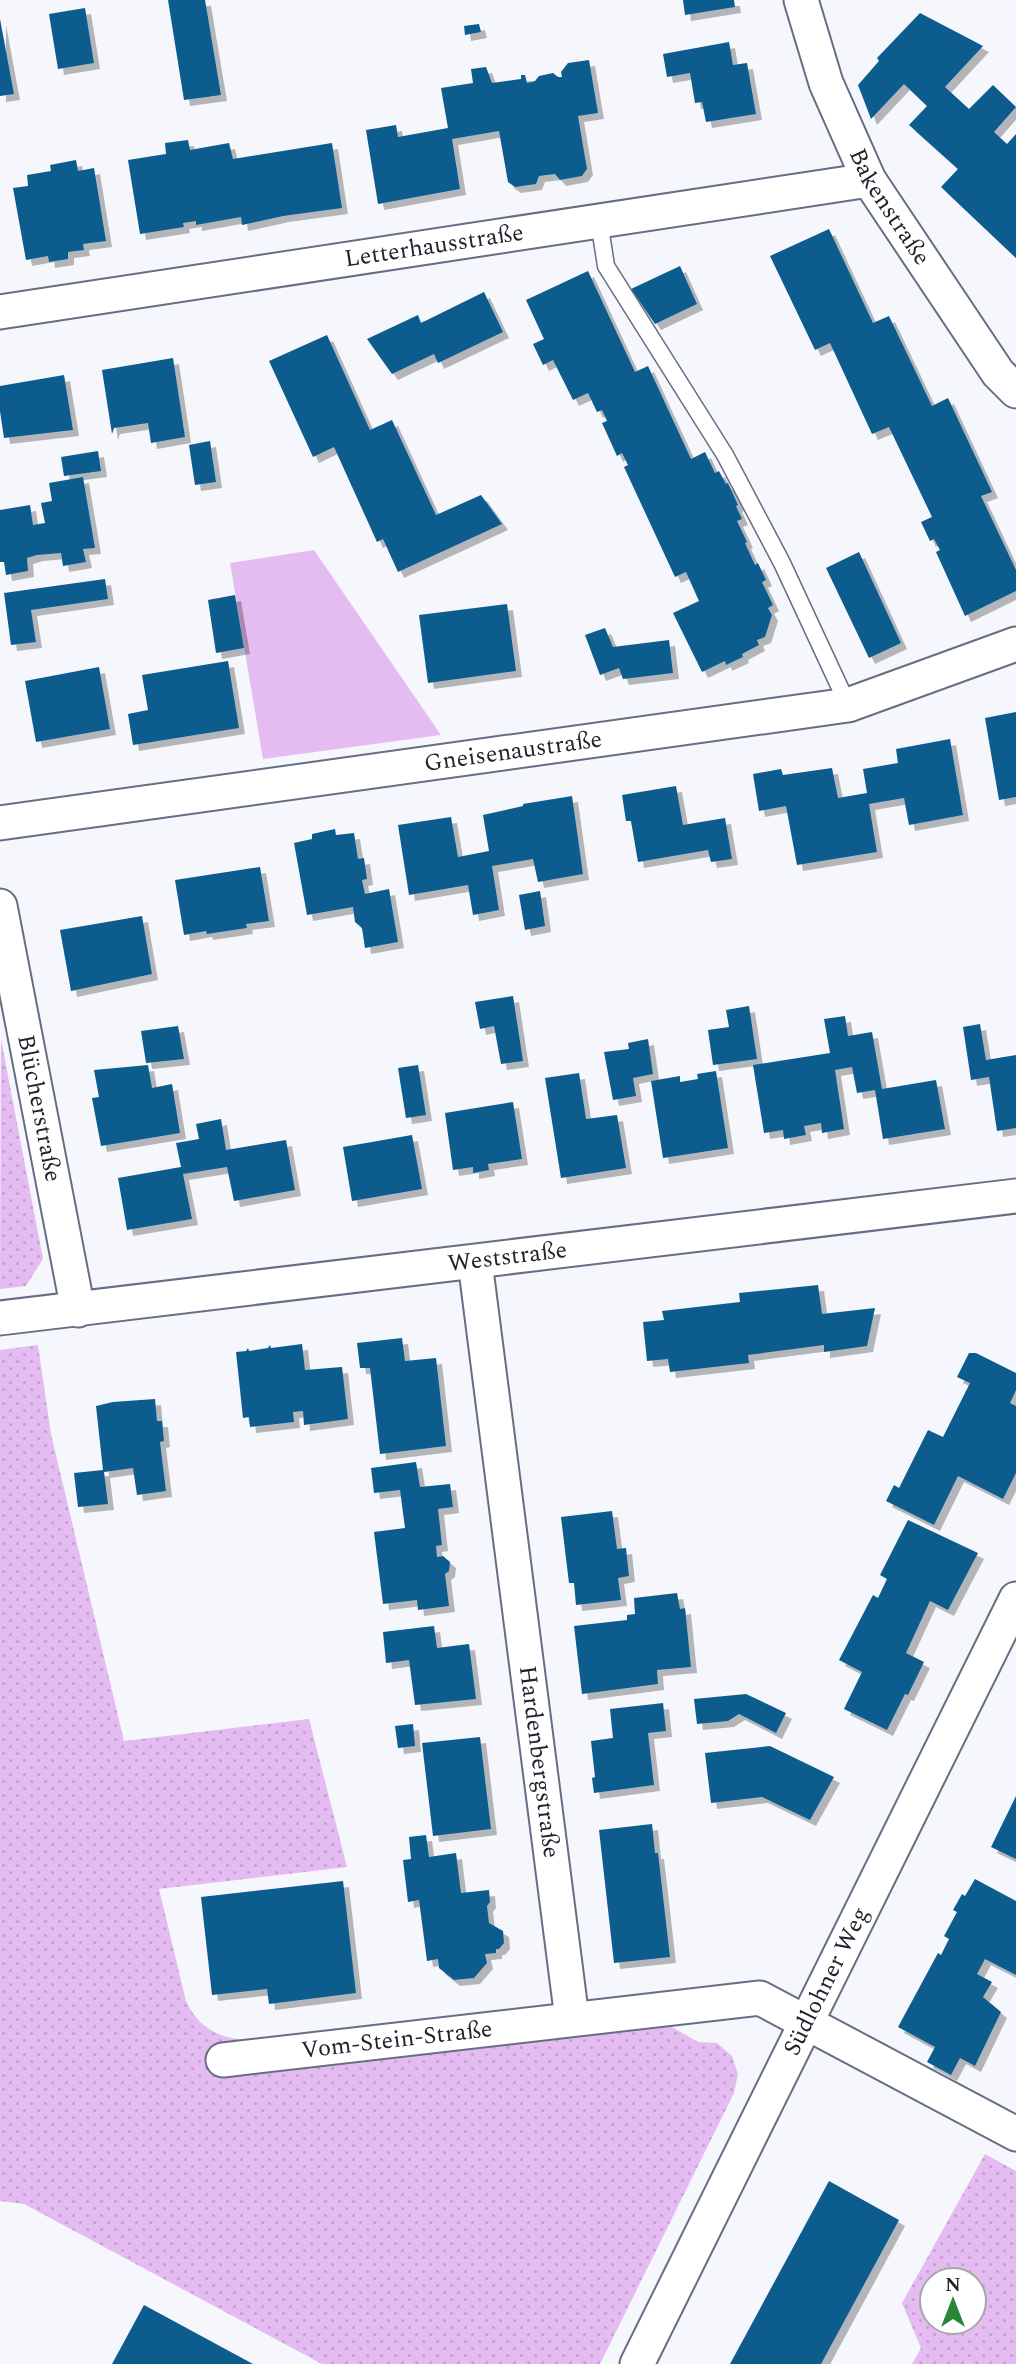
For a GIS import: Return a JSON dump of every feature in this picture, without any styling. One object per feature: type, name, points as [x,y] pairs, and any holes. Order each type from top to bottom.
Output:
[{"type":"street","name":"Bakenstraße","points":[[801,0],[826,83],[869,180],[998,373],[1016,391]]},
{"type":"street","name":"Letterhausstraße","points":[[0,312],[869,180]]},
{"type":"street","name":"Gneisenaustraße","points":[[0,823],[848,705],[1016,644]]},
{"type":"street","name":"Blücherstraße","points":[[0,906],[78,1310]]},
{"type":"street","name":"Weststraße","points":[[0,1318],[1016,1196]]},
{"type":"street","name":"Hardenbergstraße","points":[[475,1262],[572,2019]]},
{"type":"street","name":"Südlohner Weg","points":[[637,2364],[1016,1599]]},
{"type":"street","points":[[572,2019],[760,1998],[808,2021],[1016,2134]]},
{"type":"street","name":"Vom-Stein-Straße","points":[[223,2060],[572,2019]]},
{"type":"lane","points":[[599,221],[606,266],[725,455],[782,563],[848,705]]},
{"type":"shaded area","points":[[314,550],[441,735],[263,759],[230,563]]},
{"type":"shaded area","points":[[1,1039],[43,1259],[26,1286],[0,1289]]},
{"type":"shaded area","points":[[38,1345],[51,1434],[124,1741],[309,1719],[347,1867],[159,1889],[186,2001],[191,2011],[204,2025],[220,2035],[250,2040],[216,2044],[221,2074],[607,2030],[672,2027],[698,2042],[717,2043],[732,2056],[738,2074],[734,2093],[600,2364],[322,2364],[24,2204],[0,2201],[0,1350]]},
{"type":"shaded area","points":[[985,2154],[1016,2171],[1016,2364],[912,2364],[921,2348],[902,2303],[918,2274],[918,2336],[988,2336],[988,2266],[923,2266]]},
{"type":"building","points":[[168,0],[205,0],[221,95],[184,100]]},
{"type":"building","points":[[683,0],[734,0],[735,7],[685,15]]},
{"type":"building","points":[[85,8],[94,63],[58,69],[49,14]]},
{"type":"building","points":[[920,13],[983,46],[945,87],[969,109],[993,85],[1016,107],[994,132],[1007,144],[1016,134],[1016,258],[941,187],[958,169],[909,125],[927,106],[904,84],[871,119],[858,85],[879,61],[877,58]]},
{"type":"building","points":[[0,19],[14,94],[0,96]]},
{"type":"building","points":[[479,24],[481,32],[465,35],[464,26]]},
{"type":"building","points":[[729,42],[733,65],[747,63],[756,114],[706,122],[702,102],[695,103],[690,73],[667,77],[663,54]]},
{"type":"building","points":[[589,60],[598,113],[578,116],[587,169],[582,176],[560,180],[555,174],[539,176],[536,184],[515,187],[508,182],[499,131],[452,139],[460,189],[378,204],[366,130],[396,125],[398,137],[448,128],[441,88],[473,83],[471,69],[486,67],[492,83],[521,79],[521,75],[525,75],[527,83],[535,81],[539,76],[553,73],[562,77],[561,72],[568,63]]},
{"type":"building","points":[[188,140],[190,150],[229,143],[233,159],[332,143],[342,208],[242,225],[241,217],[196,225],[196,221],[183,223],[184,227],[140,234],[128,160],[166,154],[165,143]]},
{"type":"building","points":[[76,160],[78,171],[94,168],[106,241],[83,244],[84,250],[68,252],[68,259],[49,262],[48,256],[26,260],[13,188],[28,186],[27,175],[51,171],[50,165]]},
{"type":"building","points":[[829,229],[873,323],[889,316],[932,406],[948,398],[992,492],[981,496],[1016,570],[1016,591],[965,616],[936,552],[940,550],[934,539],[930,541],[921,522],[932,517],[889,427],[872,434],[830,343],[815,350],[770,256]]},
{"type":"building","points":[[680,266],[697,304],[655,324],[631,289]]},
{"type":"building","points":[[588,271],[635,372],[648,366],[691,459],[705,452],[715,473],[719,471],[726,484],[728,483],[742,519],[737,521],[747,542],[745,543],[755,565],[758,563],[766,580],[762,582],[773,605],[768,608],[772,615],[765,637],[757,640],[759,645],[742,654],[743,657],[726,665],[725,661],[702,672],[673,613],[699,601],[686,572],[675,577],[624,467],[628,465],[622,453],[617,456],[602,423],[607,421],[602,410],[597,412],[588,393],[573,400],[553,360],[543,365],[533,344],[544,339],[526,300]]},
{"type":"building","points":[[484,292],[503,332],[438,363],[434,354],[392,374],[367,339],[418,315],[421,323]]},
{"type":"building","points":[[327,335],[370,430],[392,420],[436,515],[481,495],[502,524],[398,572],[383,539],[377,542],[334,447],[313,457],[269,361]]},
{"type":"building","points":[[173,358],[185,437],[151,443],[148,423],[114,428],[112,434],[102,370]]},
{"type":"building","points":[[64,375],[73,430],[4,438],[0,386]]},
{"type":"building","points":[[210,441],[216,482],[195,485],[189,445]]},
{"type":"building","points":[[98,451],[101,471],[64,476],[61,457]]},
{"type":"building","points":[[83,477],[95,548],[83,549],[86,562],[63,566],[61,553],[37,555],[27,558],[28,571],[6,575],[4,562],[0,562],[0,510],[30,505],[33,525],[45,523],[41,503],[52,501],[49,483]]},
{"type":"building","points":[[859,552],[901,643],[869,658],[826,568]]},
{"type":"building","points":[[105,579],[108,599],[31,610],[36,642],[11,645],[4,593]]},
{"type":"building","points":[[235,595],[244,648],[216,653],[208,600]]},
{"type":"building","points":[[507,604],[516,671],[428,683],[419,615]]},
{"type":"building","points":[[605,628],[613,647],[669,640],[673,673],[623,679],[619,668],[600,675],[585,635]]},
{"type":"building","points":[[228,661],[239,728],[133,745],[128,714],[148,710],[142,675]]},
{"type":"building","points":[[99,667],[110,729],[36,742],[25,681]]},
{"type":"building","points":[[1016,712],[1016,797],[999,800],[985,718]]},
{"type":"building","points":[[950,739],[963,815],[909,825],[904,798],[869,804],[877,852],[797,865],[786,806],[759,811],[753,774],[781,769],[783,775],[832,768],[838,798],[867,793],[863,769],[898,763],[896,749]]},
{"type":"building","points":[[676,786],[683,825],[725,818],[732,859],[711,862],[708,850],[638,862],[631,821],[626,821],[622,795]]},
{"type":"building","points":[[572,796],[583,874],[538,882],[533,859],[492,866],[499,910],[473,915],[468,885],[409,895],[398,825],[451,817],[458,857],[489,851],[483,815],[523,804]]},
{"type":"building","points":[[335,829],[336,835],[354,833],[358,859],[364,858],[367,879],[362,880],[365,894],[389,889],[398,942],[365,948],[362,928],[355,922],[353,907],[307,915],[294,843],[312,839],[312,834]]},
{"type":"building","points":[[260,867],[269,921],[246,924],[247,928],[184,935],[175,880]]},
{"type":"building","points":[[540,891],[545,926],[525,930],[519,895]]},
{"type":"building","points":[[142,916],[152,974],[71,991],[60,930]]},
{"type":"building","points":[[513,996],[523,1061],[501,1064],[494,1026],[480,1029],[475,1002]]},
{"type":"building","points":[[749,1006],[757,1059],[713,1065],[708,1030],[729,1027],[726,1010]]},
{"type":"building","points":[[845,1016],[848,1036],[872,1032],[882,1089],[936,1080],[945,1129],[883,1139],[875,1090],[857,1093],[852,1067],[835,1070],[844,1129],[822,1133],[821,1123],[804,1126],[806,1135],[784,1139],[783,1130],[764,1133],[753,1065],[830,1053],[824,1019]]},
{"type":"building","points":[[980,1024],[986,1060],[1016,1055],[1016,1128],[997,1131],[989,1077],[971,1080],[963,1027]]},
{"type":"building","points":[[178,1026],[184,1059],[146,1063],[141,1031]]},
{"type":"building","points":[[648,1039],[653,1074],[633,1078],[636,1096],[613,1100],[604,1052],[629,1049],[628,1043]]},
{"type":"building","points":[[148,1065],[152,1088],[172,1084],[180,1133],[101,1146],[92,1098],[99,1097],[94,1070]]},
{"type":"building","points":[[418,1065],[426,1115],[406,1118],[398,1068]]},
{"type":"building","points":[[716,1071],[728,1148],[663,1158],[651,1081],[680,1076],[680,1082],[698,1079],[697,1074]]},
{"type":"building","points":[[579,1073],[586,1119],[617,1115],[626,1168],[561,1178],[545,1078]]},
{"type":"building","points":[[513,1102],[522,1159],[488,1164],[489,1170],[473,1173],[473,1167],[453,1170],[445,1113]]},
{"type":"building","points":[[221,1119],[226,1150],[286,1140],[295,1190],[234,1201],[227,1167],[183,1174],[192,1219],[127,1230],[118,1178],[181,1167],[176,1143],[199,1139],[196,1124]]},
{"type":"building","points":[[412,1135],[422,1189],[352,1201],[343,1147]]},
{"type":"building","points":[[818,1285],[822,1314],[875,1308],[867,1346],[824,1352],[824,1345],[748,1355],[749,1363],[670,1372],[668,1359],[647,1361],[643,1322],[664,1320],[662,1311],[740,1302],[739,1293]]},
{"type":"building","points":[[402,1338],[405,1361],[436,1358],[446,1446],[380,1454],[370,1368],[360,1368],[357,1343]]},
{"type":"building","points":[[302,1344],[305,1370],[342,1367],[348,1419],[304,1425],[303,1411],[293,1412],[294,1422],[250,1427],[249,1417],[243,1418],[236,1352],[246,1351],[248,1348],[249,1351],[268,1348],[270,1345],[271,1348]]},
{"type":"building","points":[[969,1353],[976,1353],[1016,1373],[1016,1390],[1010,1403],[1016,1406],[1016,1473],[1003,1499],[958,1476],[934,1525],[886,1501],[894,1485],[899,1488],[928,1430],[943,1437],[970,1383],[957,1377]]},
{"type":"building","points":[[155,1399],[157,1421],[162,1421],[164,1441],[160,1442],[166,1491],[137,1495],[133,1468],[104,1472],[108,1504],[78,1507],[74,1473],[103,1470],[96,1406]]},
{"type":"building","points":[[416,1462],[420,1487],[450,1484],[453,1507],[438,1509],[442,1545],[436,1546],[437,1557],[443,1556],[450,1562],[449,1571],[445,1574],[449,1606],[418,1610],[417,1600],[383,1604],[374,1532],[405,1528],[400,1490],[374,1493],[371,1468]]},
{"type":"building","points":[[612,1511],[617,1549],[626,1548],[629,1576],[618,1578],[621,1600],[576,1605],[574,1583],[569,1583],[561,1517]]},
{"type":"building","points":[[908,1520],[978,1553],[948,1610],[930,1601],[906,1653],[924,1662],[887,1730],[844,1709],[862,1672],[839,1660],[873,1595],[878,1598],[887,1579],[880,1575]]},
{"type":"building","points":[[677,1593],[680,1609],[685,1608],[691,1667],[657,1670],[658,1684],[582,1694],[574,1626],[627,1620],[627,1615],[635,1614],[634,1598]]},
{"type":"building","points":[[434,1626],[437,1648],[469,1644],[476,1699],[415,1705],[409,1660],[386,1663],[383,1632]]},
{"type":"building","points":[[746,1694],[786,1713],[776,1733],[739,1714],[728,1721],[697,1724],[694,1699]]},
{"type":"building","points":[[663,1703],[666,1731],[648,1733],[654,1785],[594,1793],[591,1741],[613,1738],[610,1709]]},
{"type":"building","points":[[413,1724],[415,1746],[398,1748],[395,1726]]},
{"type":"building","points":[[480,1737],[491,1829],[433,1836],[422,1743]]},
{"type":"building","points":[[770,1746],[834,1777],[810,1820],[762,1797],[711,1803],[705,1753]]},
{"type":"building","points":[[1016,1796],[1016,1859],[991,1847]]},
{"type":"building","points":[[652,1824],[670,1957],[614,1963],[599,1830]]},
{"type":"building","points":[[426,1835],[429,1857],[456,1853],[461,1893],[489,1890],[489,1923],[503,1931],[504,1943],[496,1949],[496,1953],[485,1954],[487,1963],[474,1978],[454,1980],[439,1968],[438,1959],[427,1961],[419,1900],[408,1902],[403,1860],[411,1859],[409,1837]]},
{"type":"building","points":[[975,1879],[1016,1901],[1016,1975],[985,1959],[977,1974],[992,1982],[983,1997],[1001,2012],[975,2066],[960,2058],[951,2075],[927,2062],[935,2047],[898,2027],[938,1953],[941,1955],[949,1939],[944,1936],[957,1912],[953,1910]]},
{"type":"building","points":[[343,1881],[356,1993],[269,2004],[267,1989],[212,1995],[201,1897]]},
{"type":"building","points":[[829,2181],[899,2220],[821,2364],[730,2364]]},
{"type":"building","points":[[144,2305],[253,2364],[112,2364]]}]
